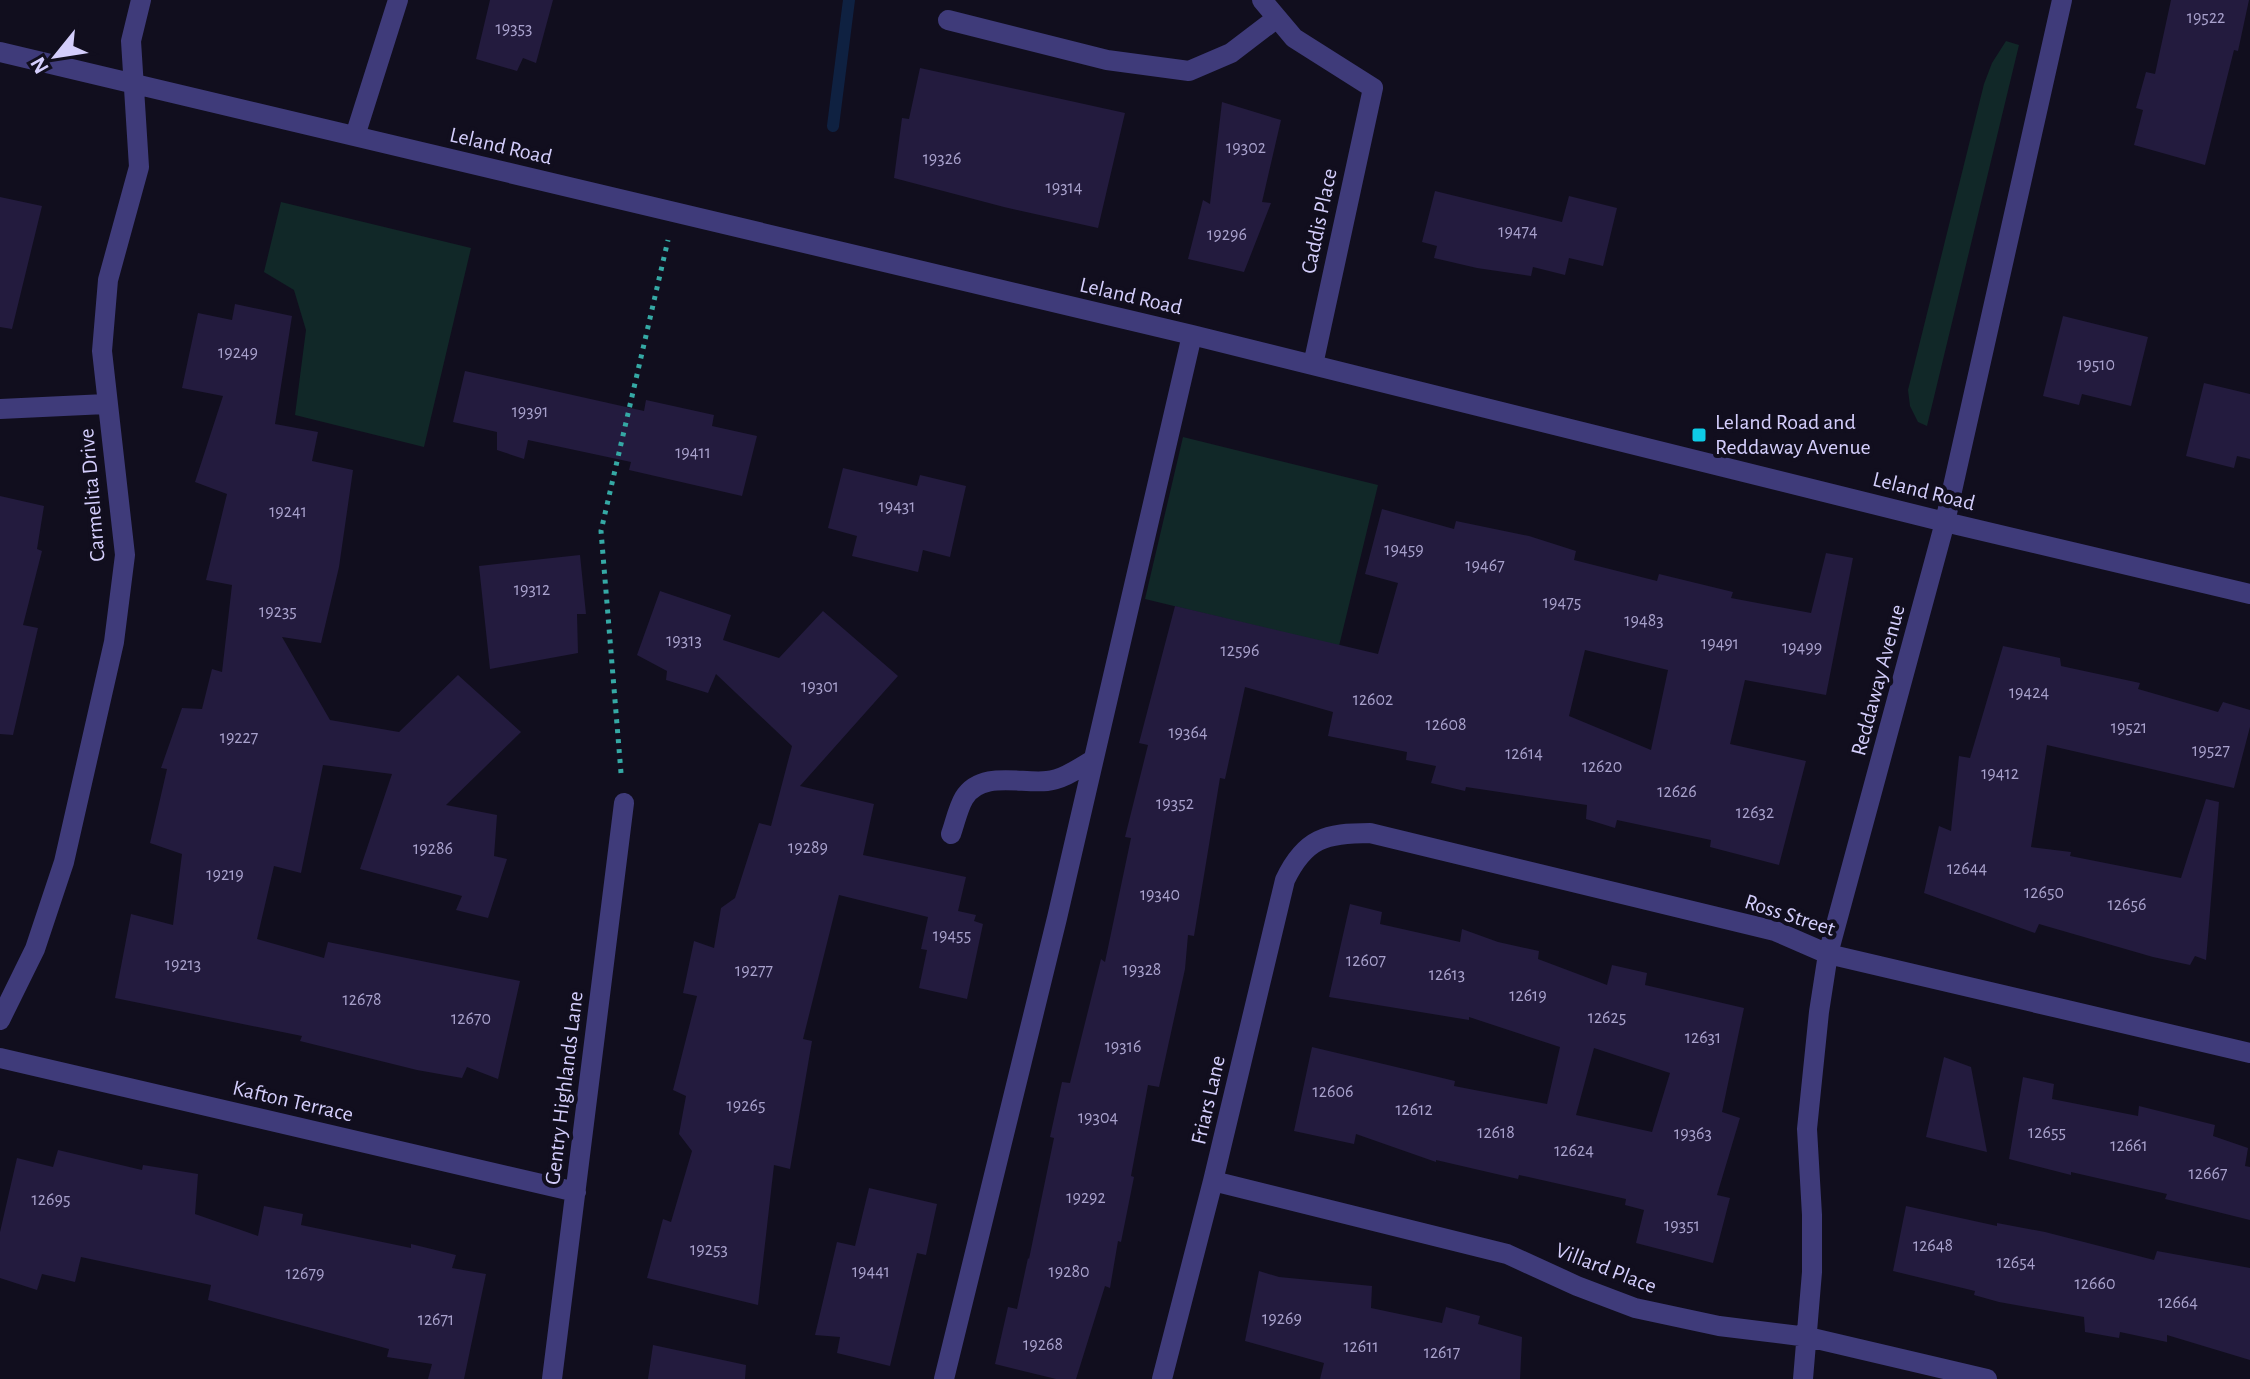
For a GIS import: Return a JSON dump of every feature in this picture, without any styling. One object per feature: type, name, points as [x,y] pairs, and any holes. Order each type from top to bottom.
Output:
[{"type":"street","name":"Carmelita Drive","points":[[0,1020],[35,949],[64,862],[114,642],[125,555],[102,351],[108,280],[139,167],[131,41],[141,0]]},
{"type":"street","points":[[355,136],[398,0]]},
{"type":"street","points":[[948,20],[1107,60],[1189,71],[1231,53],[1277,18],[1262,0]]},
{"type":"street","name":"Reddaway Avenue","points":[[1803,1379],[1808,1337],[1812,1215],[1807,1129],[1828,954],[1945,522],[2062,0]]},
{"type":"street","name":"Caddis Place","points":[[1277,18],[1294,38],[1373,88],[1313,365]]},
{"type":"street","name":"Leland Road","points":[[0,52],[1192,335],[1945,522],[2250,594]]},
{"type":"street","points":[[944,1379],[1192,335]]},
{"type":"street","points":[[0,409],[106,404]]},
{"type":"street","points":[[951,834],[964,797],[978,784],[999,780],[1047,781],[1062,777],[1093,760]]},
{"type":"street","name":"Gentry Highlands Lane","points":[[552,1379],[624,803]]},
{"type":"street","name":"Ross Street","points":[[1315,840],[1340,833],[1370,833],[1775,931],[1828,954],[2250,1053]]},
{"type":"street","name":"Friars Lane","points":[[1162,1379],[1285,880],[1295,859],[1315,840]]},
{"type":"street","name":"Kafton Terrace","points":[[0,1058],[576,1192]]},
{"type":"street","name":"Villard Place","points":[[1213,1181],[1507,1254],[1635,1308],[1719,1326],[1808,1337],[1987,1379]]},
{"type":"path","points":[[624,803],[601,531],[675,211]]},
{"type":"green space","points":[[2006,41],[2019,45],[1927,426],[1918,422],[1910,406],[1908,390],[1984,84],[1992,63]]},
{"type":"green space","points":[[281,202],[471,248],[424,447],[295,415],[306,330],[294,290],[264,272]]},
{"type":"green space","points":[[1183,437],[1378,485],[1339,646],[1145,599]]},
{"type":"building","points":[[490,0],[553,0],[536,63],[523,58],[517,71],[476,59]]},
{"type":"building","points":[[2171,0],[2249,0],[2238,51],[2234,50],[2205,165],[2134,145],[2143,110],[2136,108],[2146,72],[2155,74]]},
{"type":"building","points":[[920,68],[1125,113],[1098,228],[894,178],[902,118],[909,119]]},
{"type":"building","points":[[1222,102],[1281,120],[1262,202],[1271,203],[1244,272],[1188,259],[1203,200],[1210,204]]},
{"type":"building","points":[[1435,191],[1562,222],[1569,196],[1617,208],[1603,266],[1569,258],[1565,275],[1533,267],[1531,276],[1434,258],[1437,246],[1422,242]]},
{"type":"building","points":[[0,197],[42,206],[12,329],[0,327]]},
{"type":"building","points":[[235,304],[292,316],[275,424],[318,432],[312,461],[353,470],[339,567],[321,643],[282,637],[330,720],[399,732],[458,675],[521,732],[446,805],[497,815],[494,856],[507,859],[488,918],[456,910],[462,896],[360,869],[392,774],[323,765],[301,873],[274,866],[257,939],[324,958],[328,942],[520,981],[498,1079],[467,1067],[462,1078],[417,1070],[300,1041],[302,1036],[115,998],[131,914],[173,925],[182,854],[150,843],[167,769],[161,768],[182,708],[202,709],[212,669],[222,672],[232,585],[206,580],[227,494],[195,482],[223,396],[182,388],[198,313],[232,320]]},
{"type":"building","points":[[2063,316],[2148,337],[2131,406],[2082,394],[2079,405],[2043,396]]},
{"type":"building","points":[[465,371],[644,411],[646,400],[714,415],[712,426],[757,436],[742,496],[629,470],[631,462],[528,440],[524,459],[497,450],[497,432],[453,422]]},
{"type":"building","points":[[2204,383],[2250,394],[2250,459],[2237,456],[2234,468],[2186,456]]},
{"type":"building","points":[[843,468],[917,486],[920,475],[966,486],[950,557],[923,550],[918,572],[852,556],[857,536],[828,528]]},
{"type":"building","points":[[0,496],[44,506],[37,549],[42,551],[23,625],[38,628],[13,735],[0,734]]},
{"type":"building","points":[[1382,509],[1454,529],[1456,521],[1529,536],[1576,551],[1574,560],[1657,581],[1659,574],[1733,592],[1731,598],[1811,613],[1826,553],[1853,558],[1826,695],[1745,680],[1730,744],[1806,761],[1779,865],[1710,847],[1711,840],[1617,820],[1615,828],[1586,819],[1587,805],[1466,787],[1465,791],[1431,783],[1436,766],[1406,760],[1407,752],[1328,736],[1333,712],[1245,687],[1225,779],[1220,778],[1194,936],[1188,935],[1185,969],[1159,1087],[1148,1085],[1131,1176],[1134,1177],[1110,1288],[1105,1286],[1076,1379],[1056,1379],[995,1364],[1008,1307],[1017,1309],[1029,1259],[1062,1082],[1070,1083],[1101,959],[1105,962],[1131,838],[1125,837],[1148,745],[1139,743],[1175,606],[1378,654],[1398,583],[1365,574]],"holes":[[[1585,650],[1668,670],[1651,750],[1569,716]]]},
{"type":"building","points":[[580,555],[586,614],[577,614],[578,653],[490,669],[479,566]]},
{"type":"building","points":[[660,591],[731,615],[723,640],[779,658],[823,611],[898,676],[800,786],[874,804],[863,855],[966,877],[958,911],[976,915],[974,921],[983,924],[967,999],[919,988],[927,950],[921,949],[928,917],[839,895],[803,1039],[812,1041],[790,1169],[774,1165],[758,1305],[647,1278],[663,1219],[671,1222],[692,1151],[679,1134],[686,1096],[673,1090],[697,996],[683,993],[694,941],[714,948],[721,908],[735,898],[759,823],[771,826],[792,746],[716,674],[708,693],[666,680],[667,671],[637,655]]},
{"type":"building","points":[[2003,646],[2060,658],[2061,666],[2140,683],[2138,689],[2218,712],[2223,702],[2250,710],[2250,727],[2234,788],[2047,745],[2031,847],[2071,852],[2070,856],[2181,878],[2206,799],[2219,802],[2206,960],[2195,956],[2190,965],[2039,924],[2035,933],[1924,893],[1939,826],[1951,831],[1959,756],[1970,758]]},
{"type":"building","points":[[1350,904],[1382,912],[1380,924],[1460,942],[1462,929],[1498,942],[1539,951],[1538,959],[1607,985],[1612,965],[1647,973],[1645,985],[1744,1008],[1722,1112],[1740,1118],[1717,1195],[1730,1198],[1713,1263],[1636,1243],[1644,1210],[1625,1205],[1626,1199],[1519,1175],[1518,1179],[1436,1162],[1356,1134],[1354,1144],[1294,1131],[1312,1047],[1455,1081],[1454,1086],[1547,1104],[1560,1047],[1469,1017],[1469,1020],[1329,997]],"holes":[[[1594,1048],[1670,1073],[1652,1132],[1576,1115]]]},
{"type":"building","points":[[1944,1057],[1971,1067],[1987,1152],[1926,1137]]},
{"type":"building","points":[[2023,1077],[2054,1084],[2052,1099],[2138,1116],[2139,1106],[2215,1125],[2213,1136],[2248,1148],[2245,1166],[2250,1167],[2250,1220],[2165,1199],[2167,1194],[2009,1159]]},
{"type":"building","points":[[58,1150],[142,1170],[143,1165],[198,1174],[195,1214],[258,1236],[264,1206],[303,1214],[301,1225],[456,1255],[452,1268],[486,1274],[464,1379],[428,1379],[432,1364],[387,1357],[389,1349],[208,1300],[211,1285],[81,1257],[75,1282],[42,1274],[37,1290],[0,1278],[0,1232],[17,1158],[53,1167]]},
{"type":"building","points":[[869,1188],[937,1204],[926,1255],[917,1253],[890,1366],[837,1353],[840,1337],[815,1335],[837,1242],[855,1246]]},
{"type":"building","points":[[1906,1206],[1997,1226],[1997,1223],[2045,1232],[2154,1260],[2157,1251],[2250,1268],[2250,1360],[2167,1335],[2167,1342],[2120,1332],[2119,1338],[2085,1332],[2084,1317],[1999,1302],[1974,1295],[1975,1291],[1893,1271]]},
{"type":"building","points":[[1259,1271],[1279,1277],[1372,1286],[1371,1308],[1442,1323],[1446,1307],[1480,1316],[1478,1324],[1522,1337],[1520,1379],[1320,1379],[1324,1363],[1245,1341]]},
{"type":"building","points":[[653,1345],[746,1365],[745,1379],[648,1379]]},
{"type":"waterway","points":[[833,126],[849,0]]},
{"type":"place","name":"Leland Road and Reddaway Avenue","points":[[1699,435]]}]
